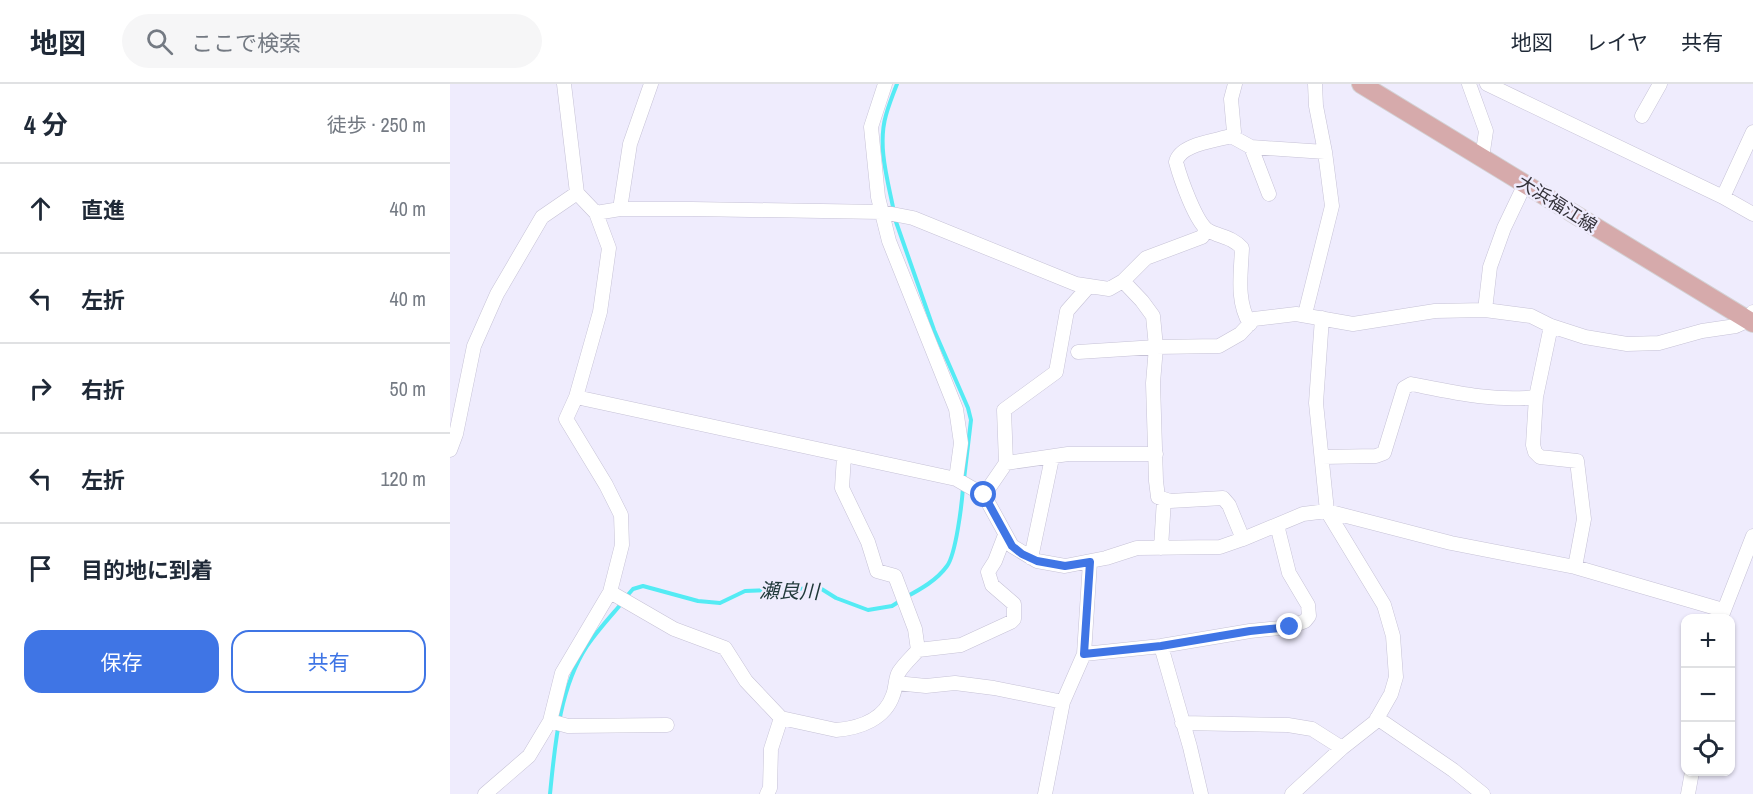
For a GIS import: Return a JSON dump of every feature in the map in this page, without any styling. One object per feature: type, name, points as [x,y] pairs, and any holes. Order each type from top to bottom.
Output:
[{"type":"main road","name":"大浜福江線","points":[[1361,84],[1752,318]]},
{"type":"street","points":[[485,794],[529,756],[550,721],[562,673],[610,592],[622,545],[621,515],[606,485],[566,419],[576,397],[600,312],[609,248],[596,213],[577,193],[564,84]]},
{"type":"street","points":[[620,209],[630,144],[651,84]]},
{"type":"street","points":[[885,84],[871,127],[878,197],[889,241],[957,409],[961,442],[956,479]]},
{"type":"street","points":[[1231,136],[1234,132],[1231,99],[1235,84]]},
{"type":"street","points":[[1305,314],[1332,206],[1316,106],[1315,84]]},
{"type":"street","points":[[1469,84],[1486,131],[1482,158]]},
{"type":"street","points":[[1487,84],[1723,196],[1753,214]]},
{"type":"street","points":[[1642,116],[1660,84]]},
{"type":"street","points":[[1723,196],[1753,132]]},
{"type":"street","points":[[1250,324],[1245,316],[1240,296],[1242,248],[1235,240],[1206,230],[1198,217],[1176,162],[1177,155],[1184,149],[1231,136],[1251,147],[1325,152]]},
{"type":"street","points":[[1251,147],[1269,194]]},
{"type":"street","points":[[1485,310],[1490,267],[1504,228],[1525,184]]},
{"type":"street","points":[[450,450],[456,434],[474,346],[497,294],[542,217],[577,193]]},
{"type":"street","points":[[596,213],[620,209],[882,212],[913,218],[1076,284],[1109,289],[1123,281],[1146,258],[1202,237],[1206,230]]},
{"type":"street","points":[[1123,281],[1153,316],[1156,346],[1153,383],[1158,497],[1170,501],[1223,498],[1233,513],[1243,539]]},
{"type":"street","points":[[984,495],[1006,464],[1004,410],[1056,372],[1067,311],[1089,286]]},
{"type":"street","points":[[1078,352],[1156,346],[1219,346],[1240,334],[1254,320],[1305,314],[1353,324],[1435,311],[1485,310],[1531,316],[1551,326],[1585,337],[1627,344],[1659,343],[1702,331],[1736,326],[1752,318]]},
{"type":"street","points":[[1292,794],[1342,748],[1375,722],[1391,694],[1396,676],[1393,636],[1384,605],[1327,511],[1316,403],[1322,318]]},
{"type":"street","points":[[1551,326],[1536,397],[1533,445],[1540,458],[1577,461],[1584,519],[1575,567]]},
{"type":"street","points":[[1322,457],[1376,456],[1384,453],[1404,388],[1412,384],[1513,400],[1536,397]]},
{"type":"street","points":[[576,397],[956,479],[984,495],[1012,546],[1031,558],[1065,566],[1090,562],[1137,548],[1220,547],[1304,514],[1327,511],[1451,543],[1575,567],[1722,614],[1753,536]]},
{"type":"street","points":[[1006,464],[1068,454],[1156,454]]},
{"type":"street","points":[[844,456],[842,488],[868,542],[877,571],[895,576],[915,629],[918,650]]},
{"type":"street","points":[[1031,558],[1052,458]]},
{"type":"street","points":[[1161,548],[1164,499]]},
{"type":"street","points":[[1084,654],[1161,646],[1250,631],[1290,627],[1305,621],[1309,616],[1308,605],[1289,573],[1277,525]]},
{"type":"street","points":[[610,592],[674,629],[725,648],[746,681],[781,718],[836,730],[864,724],[887,710],[898,674],[918,650],[961,645],[1014,619],[1014,604],[992,585],[988,572],[1005,535]]},
{"type":"street","points":[[1045,794],[1064,702],[1084,654],[1090,562]]},
{"type":"street","points":[[1161,646],[1201,794]]},
{"type":"street","points":[[896,683],[926,686],[965,684],[1064,702]]},
{"type":"street","points":[[767,794],[770,788],[771,749],[781,718]]},
{"type":"street","points":[[1377,718],[1453,770],[1483,794]]},
{"type":"street","points":[[550,721],[568,726],[667,725]]},
{"type":"street","points":[[1182,723],[1288,725],[1312,729],[1342,748]]},
{"type":"street","points":[[1688,794],[1691,776]]},
{"type":"waterway","name":"瀬良川","points":[[894,212],[884,164],[883,139],[886,115],[897,84]]},
{"type":"waterway","name":"瀬良川","points":[[895,219],[934,330],[968,408],[971,420],[964,479]]},
{"type":"waterway","name":"瀬良川","points":[[906,597],[934,580],[947,566],[958,528],[963,487]]},
{"type":"waterway","name":"瀬良川","points":[[626,597],[633,589],[643,586],[698,601],[720,603],[745,591],[820,588],[836,598],[868,610],[892,606],[900,601]]},
{"type":"waterway","name":"瀬良川","points":[[550,794],[560,718],[570,680],[587,646],[622,603]]},
{"type":"route","points":[[984,495],[1012,546],[1022,554],[1037,561],[1065,566],[1090,562],[1084,654],[1161,646],[1250,631],[1290,627]]}]
